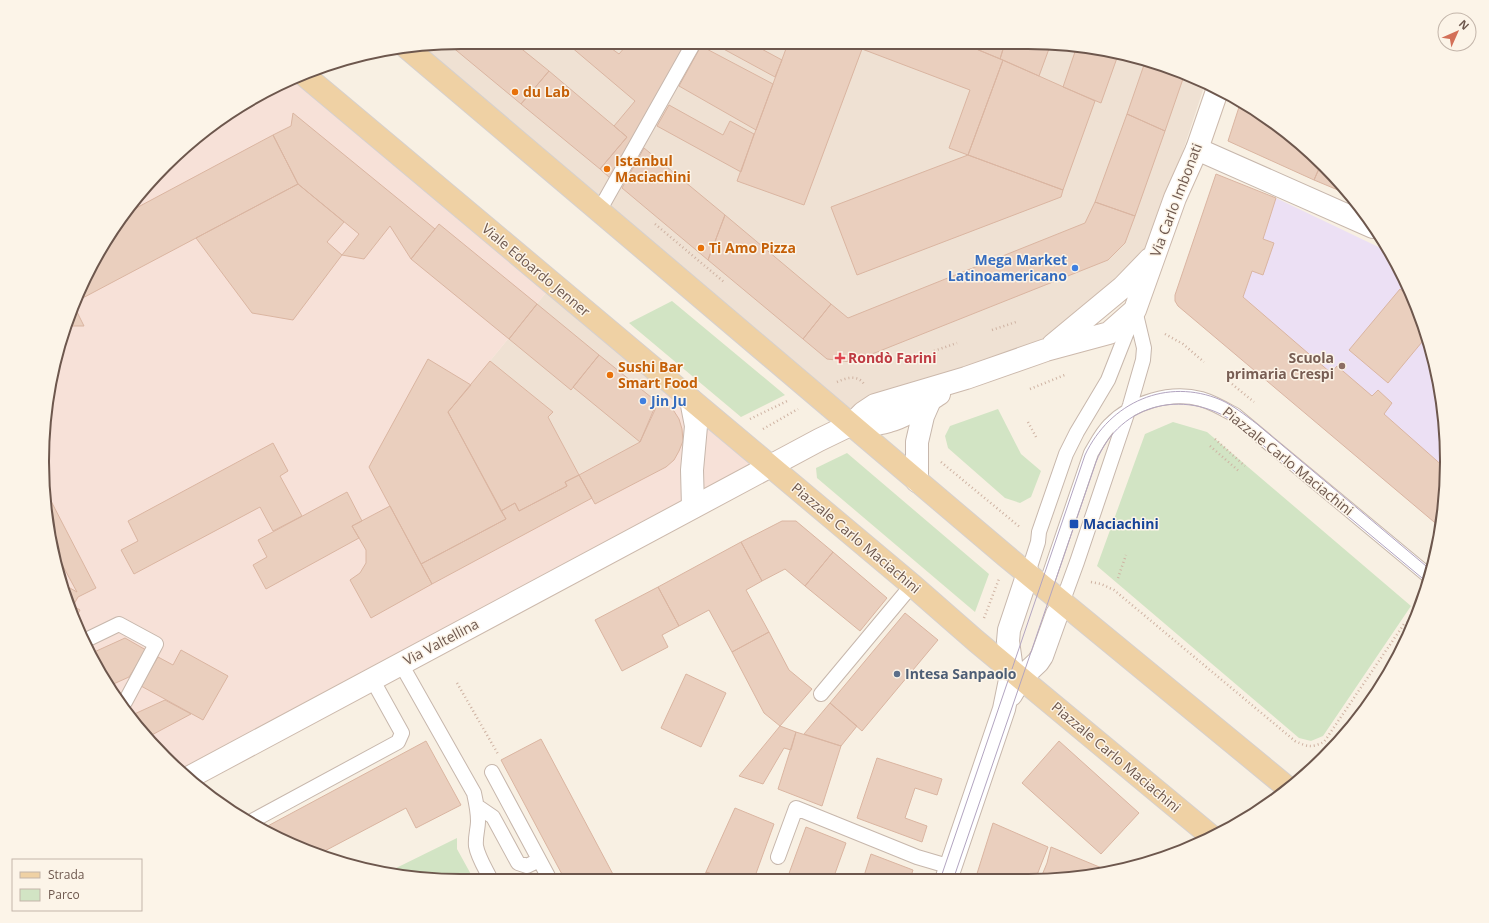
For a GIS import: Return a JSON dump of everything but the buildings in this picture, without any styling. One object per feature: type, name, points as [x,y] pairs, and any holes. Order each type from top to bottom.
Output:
[{"type":"main road","points":[[412,53],[852,424],[917,481],[1028,573],[1045,588],[1060,608],[1112,642],[1284,785]]},
{"type":"main road","name":"Viale Edoardo Jenner","points":[[308,78],[691,400],[744,431],[770,466]]},
{"type":"main road","name":"Via Carlo Imbonati","points":[[1135,310],[1176,198],[1197,149],[1216,95]]},
{"type":"main road","points":[[1197,149],[1364,223]]},
{"type":"main road","points":[[1046,350],[1123,287],[1155,254]]},
{"type":"main road","points":[[770,466],[818,440],[852,424],[863,413],[875,405],[966,378],[1046,350],[1109,333],[1135,310]]},
{"type":"main road","points":[[852,424],[870,425],[889,422],[900,418],[966,378]]},
{"type":"main road","points":[[691,400],[696,426],[692,470],[693,507]]},
{"type":"main road","points":[[917,481],[917,442],[923,416],[930,400]]},
{"type":"main road","name":"Via Valtellina","points":[[194,775],[770,466]]},
{"type":"main road","name":"Piazzale Carlo Maciachini","points":[[770,466],[912,585],[976,641],[1206,833]]},
{"type":"main road","points":[[948,873],[1017,674],[1008,641],[1009,630],[1028,573]]},
{"type":"main road","points":[[1017,674],[1038,662],[1042,656],[1060,608]]},
{"type":"lane","points":[[599,211],[690,49]]},
{"type":"lane","points":[[1060,608],[1077,562],[1143,360],[1144,348],[1135,310]]},
{"type":"lane","points":[[1028,573],[1038,542],[1039,532],[1066,454],[1108,380],[1135,310]]},
{"type":"lane","name":"Piazzale Carlo Maciachini","points":[[1045,588],[1091,453],[1099,438],[1111,424],[1127,411],[1151,401],[1180,396],[1201,399],[1218,405],[1235,415],[1425,573]]},
{"type":"lane","points":[[821,694],[912,585]]},
{"type":"lane","points":[[89,638],[120,624],[156,644],[126,701]]},
{"type":"lane","points":[[401,664],[474,793],[478,822],[476,847],[482,864],[488,874]]},
{"type":"lane","points":[[255,819],[398,742],[402,734],[372,679]]},
{"type":"lane","points":[[492,772],[547,874]]},
{"type":"lane","points":[[477,806],[492,817],[518,863],[527,866],[539,860]]},
{"type":"lane","points":[[778,857],[796,808],[917,857],[948,873]]},
{"type":"path","points":[[655,224],[724,282]]},
{"type":"path","points":[[992,330],[1016,322]]},
{"type":"path","points":[[1165,334],[1183,344],[1204,362]]},
{"type":"path","points":[[934,351],[957,343]]},
{"type":"path","points":[[1030,389],[1067,374]]},
{"type":"path","points":[[744,431],[819,397],[836,382],[847,377],[856,378],[862,382]]},
{"type":"path","points":[[1232,384],[1254,402]]},
{"type":"path","points":[[744,431],[794,398]]},
{"type":"path","points":[[1028,422],[1036,437]]},
{"type":"path","points":[[1215,439],[1245,466]]},
{"type":"path","points":[[1210,446],[1240,472]]},
{"type":"path","points":[[937,459],[1023,529]]},
{"type":"path","points":[[1118,578],[1126,555]]},
{"type":"path","points":[[984,618],[1000,578]]},
{"type":"path","points":[[1086,580],[1102,584],[1114,590],[1295,741],[1307,747],[1313,747],[1324,742],[1404,624],[1407,623]]},
{"type":"path","points":[[457,683],[498,754]]},
{"type":"shaded area","points":[[462,49],[1054,50],[1108,57],[1134,63],[1185,80],[1203,89],[1150,251],[1045,344],[850,416],[418,52]]},
{"type":"shaded area","points":[[300,82],[549,289],[490,361],[553,412],[548,417],[579,474],[640,442],[657,402],[668,388],[768,464],[191,773],[170,753],[134,713],[104,668],[80,619],[63,568],[57,542],[50,488],[49,462],[53,408],[63,355],[80,304],[104,255],[119,232],[134,210],[151,190],[190,151],[210,134],[255,104]]},
{"type":"shaded area","name":"Scuola primaria Crespi","points":[[1216,174],[1276,198],[1380,248],[1409,304],[1426,355],[1432,381],[1439,435],[1440,462],[1435,523],[1178,306],[1175,301],[1175,295]]},
{"type":"shaded area","points":[[549,289],[668,388],[657,402],[640,442],[579,475],[548,417],[553,412],[490,361]]},
{"type":"green space","points":[[672,301],[785,395],[741,417],[629,323]]},
{"type":"green space","points":[[998,409],[1021,454],[1041,471],[1031,497],[1020,503],[1005,498],[948,448],[945,436],[950,426]]},
{"type":"green space","points":[[1173,422],[1207,432],[1411,606],[1323,736],[1311,741],[1299,738],[1097,566],[1145,434]]},
{"type":"green space","points":[[847,453],[989,574],[975,612],[817,478],[816,468]]},
{"type":"green space","points":[[457,838],[457,849],[471,874],[435,873],[396,868]]},
{"type":"tram line","points":[[942,874],[1085,455],[1096,436],[1109,421],[1125,408],[1142,399],[1161,393],[1180,391],[1201,394],[1226,402],[1257,424],[1426,566]]},
{"type":"tram line","points":[[955,874],[1096,462],[1107,441],[1121,425],[1139,414],[1158,406],[1178,404],[1199,407],[1220,414],[1240,426],[1423,579]]},
{"type":"place","name":"du Lab","points":[[515,92]]},
{"type":"place","name":"Istanbul Maciachini","points":[[607,169]]},
{"type":"place","name":"Ti Amo Pizza","points":[[701,248]]},
{"type":"place","name":"Mega Market Latinoamericano","points":[[1075,268]]},
{"type":"place","name":"Rondò Farini","points":[[840,358]]},
{"type":"place","name":"Scuola primaria Crespi","points":[[1342,366]]},
{"type":"place","name":"Sushi Bar Smart Food","points":[[610,375]]},
{"type":"place","name":"Jin Ju","points":[[643,401]]},
{"type":"place","name":"Maciachini","points":[[1074,524]]},
{"type":"place","name":"Intesa Sanpaolo","points":[[897,674]]}]
